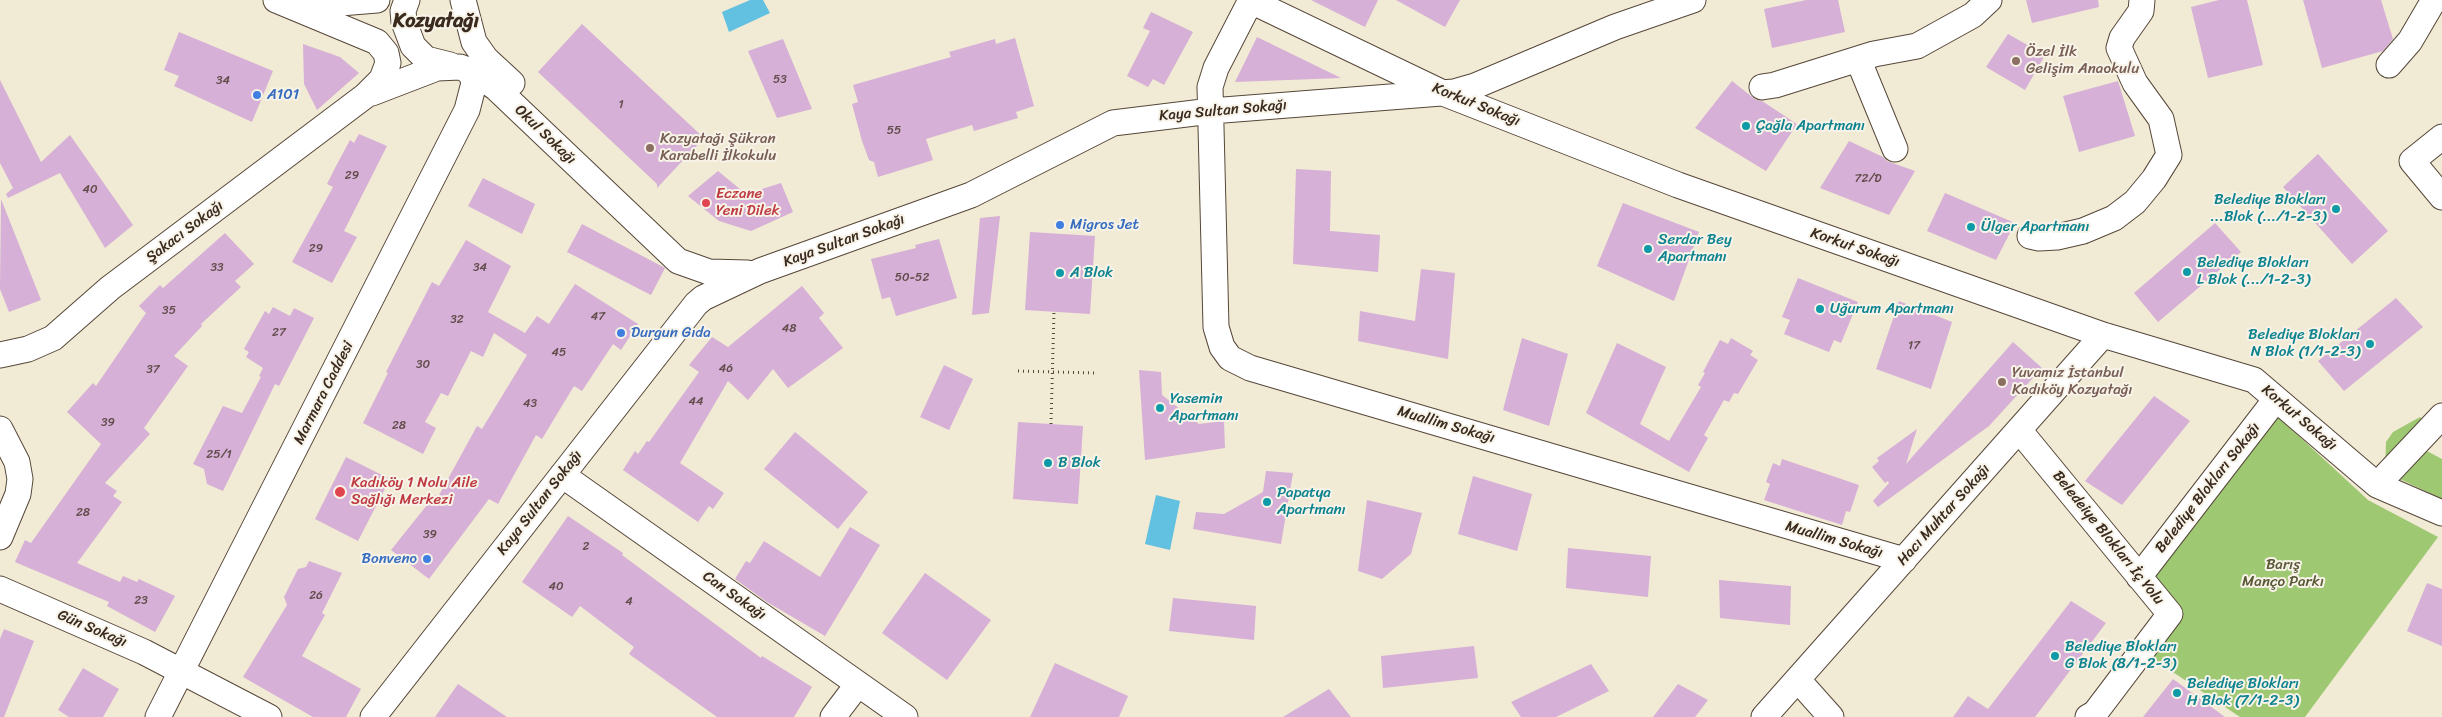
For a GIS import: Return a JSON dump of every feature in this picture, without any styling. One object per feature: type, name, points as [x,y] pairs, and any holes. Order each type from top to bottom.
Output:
[{"type":"street","points":[[276,0],[370,38],[382,47],[388,59],[388,69],[378,84],[365,96]]},
{"type":"street","points":[[286,0],[340,3],[377,0]]},
{"type":"street","name":"Okul Sokağı","points":[[408,0],[403,11],[406,35],[413,46],[426,59],[462,68],[492,84],[671,256],[689,266],[704,271]]},
{"type":"street","name":"Okul Sokağı","points":[[463,0],[472,37],[486,59],[694,257],[704,271]]},
{"type":"street","name":"Korkut Sokağı","points":[[1251,0],[1443,93],[1678,185],[2103,336],[2254,380],[2377,484],[2442,513]]},
{"type":"street","name":"Muallim Sokağı","points":[[1251,0],[1214,73],[1210,87],[1216,327],[1222,347],[1236,362],[1250,368],[1904,560]]},
{"type":"street","name":"Kaya Sultan Sokağı","points":[[373,717],[562,474],[696,304],[703,298],[765,269],[971,195],[1081,138],[1119,121],[1211,111],[1443,93],[1475,86],[1615,27],[1693,0]]},
{"type":"street","points":[[1762,87],[1775,85],[1858,59],[1917,46],[1973,15],[1989,0]]},
{"type":"street","points":[[2030,236],[2040,238],[2057,237],[2084,232],[2114,218],[2135,202],[2154,179],[2169,155],[2161,120],[2135,84],[2119,48],[2122,38],[2141,11],[2142,0]]},
{"type":"street","points":[[2389,65],[2410,41],[2434,0]]},
{"type":"street","points":[[1858,59],[1895,149]]},
{"type":"street","points":[[365,96],[426,70],[443,66],[462,68]]},
{"type":"street","name":"Marmara Caddesi","points":[[158,717],[467,110],[474,84],[471,74],[462,68]]},
{"type":"street","name":"Şakacı Sokağı","points":[[0,355],[28,349],[53,338],[110,288],[365,96]]},
{"type":"street","points":[[2442,138],[2412,161],[2442,197]]},
{"type":"street","name":"Kaya Sultan Sokağı","points":[[704,271],[739,273],[765,269]]},
{"type":"street","points":[[696,304],[706,283],[704,271]]},
{"type":"street","name":"Hacı Muhtar Sokağı","points":[[1764,717],[2103,336]]},
{"type":"street","name":"Belediye Blokları Sokağı","points":[[2139,576],[2276,399]]},
{"type":"street","points":[[2377,484],[2442,416]]},
{"type":"street","points":[[0,429],[16,462],[20,479],[18,494],[0,537]]},
{"type":"street","name":"Beledeiye Blokları İç Yolu","points":[[2019,430],[2170,614],[2095,713],[2088,717]]},
{"type":"street","name":"Can Sokağı","points":[[562,474],[905,717]]},
{"type":"street","name":"Gün Sokağı","points":[[0,589],[133,647],[183,671],[269,717]]},
{"type":"street","points":[[1798,680],[1831,717]]},
{"type":"street","points":[[833,717],[858,684]]},
{"type":"path","points":[[1051,424],[1054,311]]},
{"type":"path","points":[[1018,371],[1096,373]]},
{"type":"green space","name":"Barış Manço Parkı","points":[[2275,414],[2368,500],[2438,537],[2305,717],[2240,717],[2149,656],[2181,614],[2150,579]]},
{"type":"green space","points":[[2420,417],[2425,422],[2423,449],[2442,459],[2442,499],[2385,472],[2386,442],[2393,432]]},
{"type":"water","points":[[750,0],[763,0],[770,13],[729,32],[722,12]]},
{"type":"water","points":[[1156,495],[1180,501],[1170,550],[1145,544]]},
{"type":"building","points":[[1311,0],[1378,0],[1365,27]]},
{"type":"building","points":[[1396,0],[1460,0],[1445,27]]},
{"type":"building","points":[[1806,0],[1838,0],[1845,32],[1772,48],[1764,9]]},
{"type":"building","points":[[2026,0],[2098,0],[2099,7],[2032,23]]},
{"type":"building","points":[[2219,0],[2247,0],[2263,65],[2208,78],[2191,7]]},
{"type":"building","points":[[2303,0],[2381,0],[2393,39],[2383,51],[2322,68]]},
{"type":"building","points":[[1151,12],[1193,32],[1164,85],[1153,79],[1148,87],[1127,76],[1150,31],[1143,28]]},
{"type":"building","points":[[582,24],[704,138],[657,188],[657,184],[538,72]]},
{"type":"building","points":[[179,32],[273,71],[252,122],[174,86],[179,76],[164,70]]},
{"type":"building","name":"Özel İlk Gelişim Anaokulu","points":[[2008,34],[2045,55],[2025,90],[1986,67]]},
{"type":"building","points":[[1257,37],[1341,78],[1235,82]]},
{"type":"building","points":[[1015,38],[1034,106],[1016,112],[1018,118],[974,131],[972,125],[926,139],[933,160],[878,177],[874,162],[869,160],[862,141],[852,104],[858,102],[853,85],[951,57],[949,52],[995,39],[996,44]]},
{"type":"building","points":[[783,39],[812,109],[777,118],[748,51]]},
{"type":"building","points":[[303,44],[340,57],[359,73],[317,110],[304,84]]},
{"type":"building","points":[[0,80],[41,162],[70,135],[133,225],[105,248],[60,173],[8,198],[6,194],[13,188],[0,163]]},
{"type":"building","name":"Çağla Apartmanı","points":[[1732,81],[1756,100],[1762,101],[1797,124],[1766,171],[1695,128]]},
{"type":"building","points":[[2118,81],[2135,136],[2079,152],[2063,96]]},
{"type":"building","points":[[359,134],[387,146],[344,231],[357,237],[332,283],[292,262],[333,187],[327,184],[335,168],[350,140],[354,143]]},
{"type":"building","points":[[1849,141],[1883,157],[1887,161],[1915,171],[1889,215],[1820,188]]},
{"type":"building","name":"Belediye Blokları ...Blok (.../1-2-3)","points":[[2318,154],[2388,231],[2352,264],[2283,187]]},
{"type":"building","points":[[1296,169],[1331,171],[1330,231],[1380,235],[1378,272],[1293,264]]},
{"type":"building","points":[[718,171],[746,194],[781,183],[793,212],[751,231],[719,221],[688,196]]},
{"type":"building","points":[[483,178],[535,204],[522,234],[468,206]]},
{"type":"building","name":"Ülger Apartmanı","points":[[1945,193],[2015,223],[1996,260],[1927,231]]},
{"type":"building","points":[[1,199],[41,300],[9,312],[0,289]]},
{"type":"building","name":"Serdar Bey Apartmanı","points":[[1623,203],[1699,232],[1674,301],[1597,266]]},
{"type":"building","points":[[1000,216],[989,313],[972,315],[980,218]]},
{"type":"building","name":"Belediye Blokları L Blok (.../1-2-3)","points":[[2215,223],[2241,252],[2158,322],[2134,293]]},
{"type":"building","points":[[582,224],[665,268],[651,295],[567,252]]},
{"type":"building","name":"A Blok","points":[[1030,232],[1095,236],[1090,314],[1025,310]]},
{"type":"building","points":[[225,233],[254,264],[235,281],[241,287],[201,324],[202,326],[174,356],[188,366],[144,428],[150,434],[105,483],[117,491],[113,496],[122,502],[77,563],[120,582],[123,576],[137,582],[139,579],[175,596],[155,632],[107,606],[109,602],[15,562],[25,540],[31,543],[101,444],[67,412],[93,383],[96,386],[146,313],[139,306],[160,285],[163,288]]},
{"type":"building","points":[[939,239],[957,298],[896,316],[890,297],[882,299],[871,259],[916,248],[915,245]]},
{"type":"building","points":[[466,240],[511,266],[488,312],[525,333],[537,316],[549,324],[575,284],[638,324],[621,350],[613,344],[582,391],[574,386],[542,439],[536,435],[498,504],[489,499],[429,579],[391,550],[435,495],[438,497],[477,426],[482,429],[527,355],[494,333],[483,357],[471,351],[448,396],[441,393],[425,422],[436,428],[423,454],[363,423],[388,373],[386,372],[432,282],[439,286]]},
{"type":"building","points":[[1421,269],[1455,273],[1448,359],[1358,341],[1360,311],[1415,321]]},
{"type":"building","name":"Uğurum Apartmanı","points":[[1798,278],[1858,302],[1841,343],[1834,340],[1829,352],[1784,334],[1790,320],[1782,317]]},
{"type":"building","points":[[802,286],[824,313],[819,318],[843,348],[788,388],[773,369],[748,400],[728,381],[680,463],[724,493],[713,509],[709,506],[698,522],[623,470],[635,451],[638,454],[647,441],[649,442],[699,372],[689,365],[712,337],[728,347]]},
{"type":"building","name":"Belediye Blokları N Blok (1/1-2-3)","points":[[2396,298],[2423,327],[2344,391],[2318,361]]},
{"type":"building","points":[[1899,301],[1952,322],[1931,389],[1876,369]]},
{"type":"building","points":[[273,307],[290,316],[294,308],[314,318],[279,386],[275,384],[223,491],[207,484],[204,469],[193,464],[223,406],[242,413],[261,377],[259,376],[263,368],[246,357],[249,352],[244,349],[265,311],[269,314]]},
{"type":"building","points":[[1522,338],[1568,354],[1549,426],[1503,410]]},
{"type":"building","points":[[1731,338],[1753,351],[1750,355],[1758,360],[1738,394],[1734,393],[1729,402],[1724,400],[1704,435],[1708,438],[1689,472],[1586,413],[1617,343],[1666,367],[1640,424],[1669,441],[1701,387],[1698,385],[1705,373],[1703,372],[1720,340],[1728,344]]},
{"type":"building","points":[[2013,342],[2042,368],[1989,426],[1878,507],[1873,501],[1889,483],[1888,481],[1885,483],[1872,467],[1879,461],[1877,458],[1917,429],[1906,464]]},
{"type":"building","points":[[944,365],[973,379],[949,430],[920,417]]},
{"type":"building","name":"Yasemin Apartmanı","points":[[1139,370],[1161,372],[1162,395],[1199,424],[1224,421],[1225,448],[1145,460]]},
{"type":"building","points":[[2154,396],[2190,421],[2122,505],[2085,481]]},
{"type":"building","name":"B Blok","points":[[1018,422],[1083,426],[1078,504],[1013,499]]},
{"type":"building","points":[[795,432],[868,492],[838,529],[764,469]]},
{"type":"building","points":[[346,457],[390,479],[358,541],[315,519]]},
{"type":"building","points":[[1782,459],[1859,485],[1850,512],[1846,511],[1842,525],[1764,500],[1770,484],[1766,482],[1773,463],[1780,466]]},
{"type":"building","name":"Papatya Apartmanı","points":[[1266,471],[1293,473],[1281,544],[1193,529],[1196,512],[1224,514],[1263,492]]},
{"type":"building","points":[[1473,476],[1532,494],[1517,551],[1458,534]]},
{"type":"building","points":[[1367,500],[1422,513],[1411,554],[1382,579],[1358,571]]},
{"type":"building","points":[[568,516],[623,553],[622,555],[761,658],[762,656],[812,687],[794,717],[717,717],[629,654],[634,647],[580,606],[572,617],[522,582]]},
{"type":"building","points":[[850,527],[880,545],[825,636],[767,602],[735,579],[746,561],[750,563],[764,541],[820,577]]},
{"type":"building","points":[[1568,548],[1651,556],[1648,597],[1566,588]]},
{"type":"building","points":[[309,561],[342,573],[322,613],[325,615],[302,656],[361,689],[346,717],[313,717],[243,677],[287,605],[284,597],[298,569],[306,567]]},
{"type":"building","points":[[925,573],[991,620],[947,680],[882,633]]},
{"type":"building","points":[[1719,580],[1791,586],[1790,625],[1720,618]]},
{"type":"building","points":[[2427,583],[2442,589],[2442,646],[2407,631]]},
{"type":"building","points":[[1173,598],[1256,606],[1254,640],[1169,631]]},
{"type":"building","name":"Belediye Blokları G Blok (8/1-2-3)","points":[[2071,601],[2106,623],[2035,717],[1953,717],[1968,696],[1988,709]]},
{"type":"building","points":[[4,629],[34,641],[4,717],[0,717],[0,639]]},
{"type":"building","points":[[1474,646],[1478,678],[1383,688],[1381,656]]},
{"type":"building","points":[[1055,663],[1128,696],[1119,717],[1030,717]]},
{"type":"building","points":[[1591,664],[1609,691],[1556,717],[1521,717],[1511,702]]},
{"type":"building","points":[[83,668],[119,689],[103,717],[69,717],[58,710]]},
{"type":"building","name":"Belediye Blokları H Blok (7/1-2-3)","points":[[2173,679],[2225,717],[2143,717]]},
{"type":"building","points":[[458,684],[507,717],[435,717]]},
{"type":"building","points":[[1678,684],[1708,700],[1695,717],[1653,717]]},
{"type":"building","points":[[1329,689],[1351,717],[1283,717]]},
{"type":"place","name":"Özel İlk Gelişim Anaokulu","points":[[2016,61]]},
{"type":"place","name":"A101","points":[[257,95]]},
{"type":"place","name":"Çağla Apartmanı","points":[[1746,126]]},
{"type":"place","name":"Kozyatağı Şükran Karabelli İlkokulu","points":[[650,148]]},
{"type":"place","name":"Eczane Yeni Dilek","points":[[706,203]]},
{"type":"place","name":"Belediye Blokları ...Blok (.../1-2-3)","points":[[2336,209]]},
{"type":"place","name":"Migros Jet","points":[[1060,225]]},
{"type":"place","name":"Ülger Apartmanı","points":[[1971,227]]},
{"type":"place","name":"Serdar Bey Apartmanı","points":[[1648,249]]},
{"type":"place","name":"Belediye Blokları L Blok (.../1-2-3)","points":[[2187,272]]},
{"type":"place","name":"A Blok","points":[[1060,273]]},
{"type":"place","name":"Uğurum Apartmanı","points":[[1820,309]]},
{"type":"place","name":"Durgun Gıda","points":[[621,333]]},
{"type":"place","name":"Belediye Blokları N Blok (1/1-2-3)","points":[[2370,344]]},
{"type":"place","name":"Yuvamız İstanbul Kadıköy Kozyatağı","points":[[2002,382]]},
{"type":"place","name":"Yasemin Apartmanı","points":[[1160,408]]},
{"type":"place","name":"B Blok","points":[[1048,463]]},
{"type":"place","name":"Kadıköy 1 Nolu Aile Sağlığı Merkezi","points":[[340,492]]},
{"type":"place","name":"Papatya Apartmanı","points":[[1267,502]]},
{"type":"place","name":"Bonveno","points":[[427,559]]},
{"type":"place","name":"Belediye Blokları G Blok (8/1-2-3)","points":[[2055,656]]},
{"type":"place","name":"Belediye Blokları H Blok (7/1-2-3)","points":[[2177,693]]},
{"type":"district","name":"Kozyatağı","points":[[436,22]]}]
